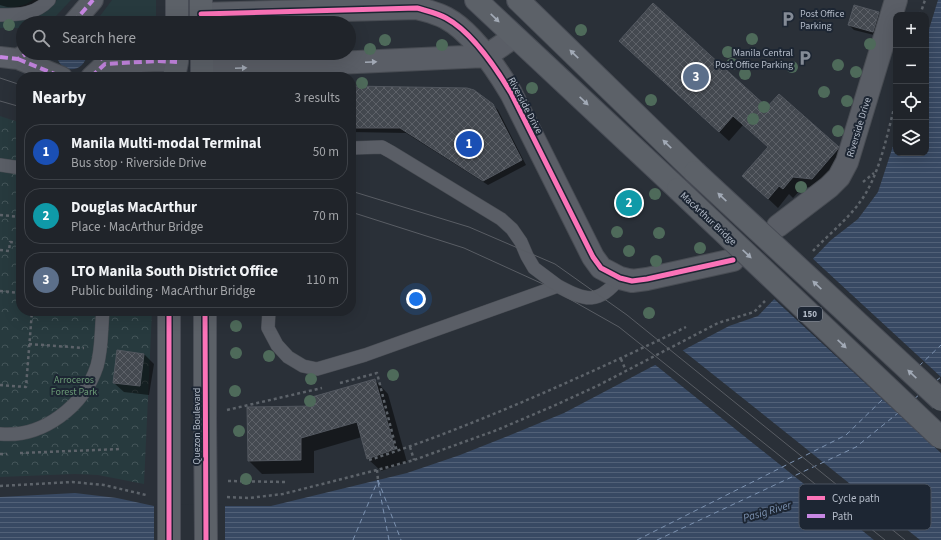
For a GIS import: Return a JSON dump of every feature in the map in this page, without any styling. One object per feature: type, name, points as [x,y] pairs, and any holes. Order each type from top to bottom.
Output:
[{"type":"main road","points":[[177,0],[177,16]]},
{"type":"main road","name":"MacArthur Bridge","points":[[476,0],[941,438]]},
{"type":"main road","name":"150","points":[[518,0],[695,172],[941,400]]},
{"type":"main road","points":[[168,316],[169,540]]},
{"type":"main road","name":"Quezon Boulevard","points":[[204,316],[206,540]]},
{"type":"street","points":[[81,16],[93,0]]},
{"type":"street","name":"Riverside Drive","points":[[778,226],[830,187],[839,177],[847,162],[896,0]]},
{"type":"street","name":"Riverside Drive","points":[[204,9],[417,8],[433,12],[457,25],[486,56],[511,93],[593,257],[601,268],[620,278],[632,281],[733,260]]},
{"type":"street","points":[[202,66],[272,72],[486,56],[514,37]]},
{"type":"street","points":[[24,60],[51,72]]},
{"type":"street","points":[[98,65],[158,61],[176,64]]},
{"type":"lane","points":[[0,15],[30,12],[40,8],[49,0]]},
{"type":"lane","points":[[356,148],[377,147],[391,152],[501,219],[512,229],[521,242],[534,268],[573,295],[590,299],[610,290],[620,278]]},
{"type":"lane","points":[[0,165],[16,167]]},
{"type":"lane","points":[[268,316],[268,328],[277,345],[288,357],[303,366],[317,369],[365,355],[558,286]]},
{"type":"lane","points":[[0,434],[17,433],[45,425],[58,418],[81,396],[90,382],[97,366],[103,316]]},
{"type":"path","points":[[921,12],[925,0]]},
{"type":"path","points":[[852,213],[861,202],[876,171],[893,112]]},
{"type":"path","points":[[0,215],[16,217]]},
{"type":"path","points":[[0,250],[9,251],[10,242],[16,243]]},
{"type":"path","points":[[0,291],[16,293]]},
{"type":"path","points":[[0,385],[26,387],[32,316]]},
{"type":"path","points":[[226,498],[249,498],[276,495],[414,460],[510,424],[558,404],[626,371],[718,323]]},
{"type":"path","points":[[369,460],[397,452],[498,413],[621,359],[686,327]]},
{"type":"path","points":[[29,344],[100,350]]},
{"type":"path","points":[[621,359],[626,371]]},
{"type":"path","points":[[339,383],[377,373],[397,452]]},
{"type":"path","points":[[220,412],[324,387]]},
{"type":"path","points":[[410,447],[414,460]]},
{"type":"path","points":[[0,454],[121,448]]},
{"type":"path","points":[[377,470],[378,480]]},
{"type":"path","points":[[0,486],[79,483],[104,485],[147,495]]},
{"type":"green space","points":[[0,0],[33,0],[22,6],[0,8]]},
{"type":"green space","points":[[57,0],[71,0],[56,16],[20,16],[41,14]]},
{"type":"green space","points":[[112,0],[156,0],[156,16],[100,16]]},
{"type":"green space","points":[[16,16],[16,28],[0,28],[0,18]]},
{"type":"green space","points":[[120,69],[159,69],[159,72],[121,72]]},
{"type":"green space","name":"Arroceros Forest Park","points":[[0,116],[16,121],[16,316],[152,316],[144,484],[98,475],[75,474],[0,477]]},
{"type":"water","name":"Pasig River","points":[[938,0],[941,0],[941,540],[0,540],[0,497],[75,493],[117,498],[154,506],[271,506],[407,473],[460,455],[508,436],[564,413],[729,326],[758,316],[831,240],[858,219],[878,192],[893,146],[893,156],[929,156],[929,29]]},
{"type":"water","points":[[58,60],[85,60],[81,66],[76,68],[66,68],[61,65]]},
{"type":"pier","points":[[811,257],[941,377],[941,453],[773,298]]},
{"type":"pier","points":[[681,349],[850,484],[804,484],[653,363]]},
{"type":"pier","points":[[154,504],[225,505],[225,540],[154,540]]},
{"type":"pier","points":[[862,530],[907,530],[920,540],[874,540]]},
{"type":"building","points":[[653,3],[767,107],[779,94],[839,147],[812,179],[793,177],[783,189],[779,186],[768,199],[742,176],[768,147],[733,116],[719,132],[619,41]]},
{"type":"building","points":[[854,5],[879,12],[873,32],[848,25]]},
{"type":"building","points":[[356,86],[467,88],[474,90],[493,104],[522,160],[483,181],[400,128],[356,128]]},
{"type":"building","points":[[117,350],[144,354],[140,386],[113,383]]},
{"type":"building","points":[[375,379],[395,449],[367,459],[357,422],[301,438],[301,460],[248,461],[247,407],[315,406],[312,397]]},
{"type":"ferry route","points":[[919,366],[941,345]]},
{"type":"ferry route","points":[[936,381],[941,377]]},
{"type":"ferry route","points":[[914,399],[919,395]]},
{"type":"ferry route","points":[[637,540],[846,435],[883,399]]},
{"type":"ferry route","points":[[657,540],[856,447],[898,413]]},
{"type":"ferry route","points":[[378,480],[401,540]]},
{"type":"ferry route","points":[[353,540],[378,480]]},
{"type":"ferry route","points":[[378,482],[389,540]]},
{"type":"tram line","points":[[0,78],[16,83]]},
{"type":"tram line","points":[[0,101],[16,106]]},
{"type":"tram line","points":[[356,193],[469,227],[555,264],[627,315],[836,484]]},
{"type":"tram line","points":[[356,214],[464,248],[543,284],[619,327],[815,484]]},
{"type":"tram line","points":[[873,530],[885,540]]},
{"type":"tram line","points":[[893,530],[905,540]]},
{"type":"marked path","points":[[79,16],[93,0]]},
{"type":"marked path","points":[[0,57],[16,59]]},
{"type":"marked path","points":[[20,60],[50,72]]},
{"type":"marked path","points":[[103,60],[105,64]]},
{"type":"marked path","points":[[96,72],[105,64],[158,61],[177,62]]},
{"type":"cycle path","points":[[201,14],[417,8],[443,16],[456,24],[474,41],[483,51],[505,83],[593,257],[601,268],[620,278],[632,281],[733,260]]},
{"type":"cycle path","points":[[169,316],[169,540]]},
{"type":"cycle path","points":[[205,316],[206,540]]},
{"type":"place","name":"Post Office Parking","points":[[788,19]]},
{"type":"place","name":"Manila Central Post Office Parking","points":[[805,58]]},
{"type":"place","name":"LTO Manila South District Office","points":[[696,77]]},
{"type":"place","name":"Manila Multi-modal Terminal","points":[[469,144]]},
{"type":"place","name":"Douglas MacArthur","points":[[629,203]]}]
